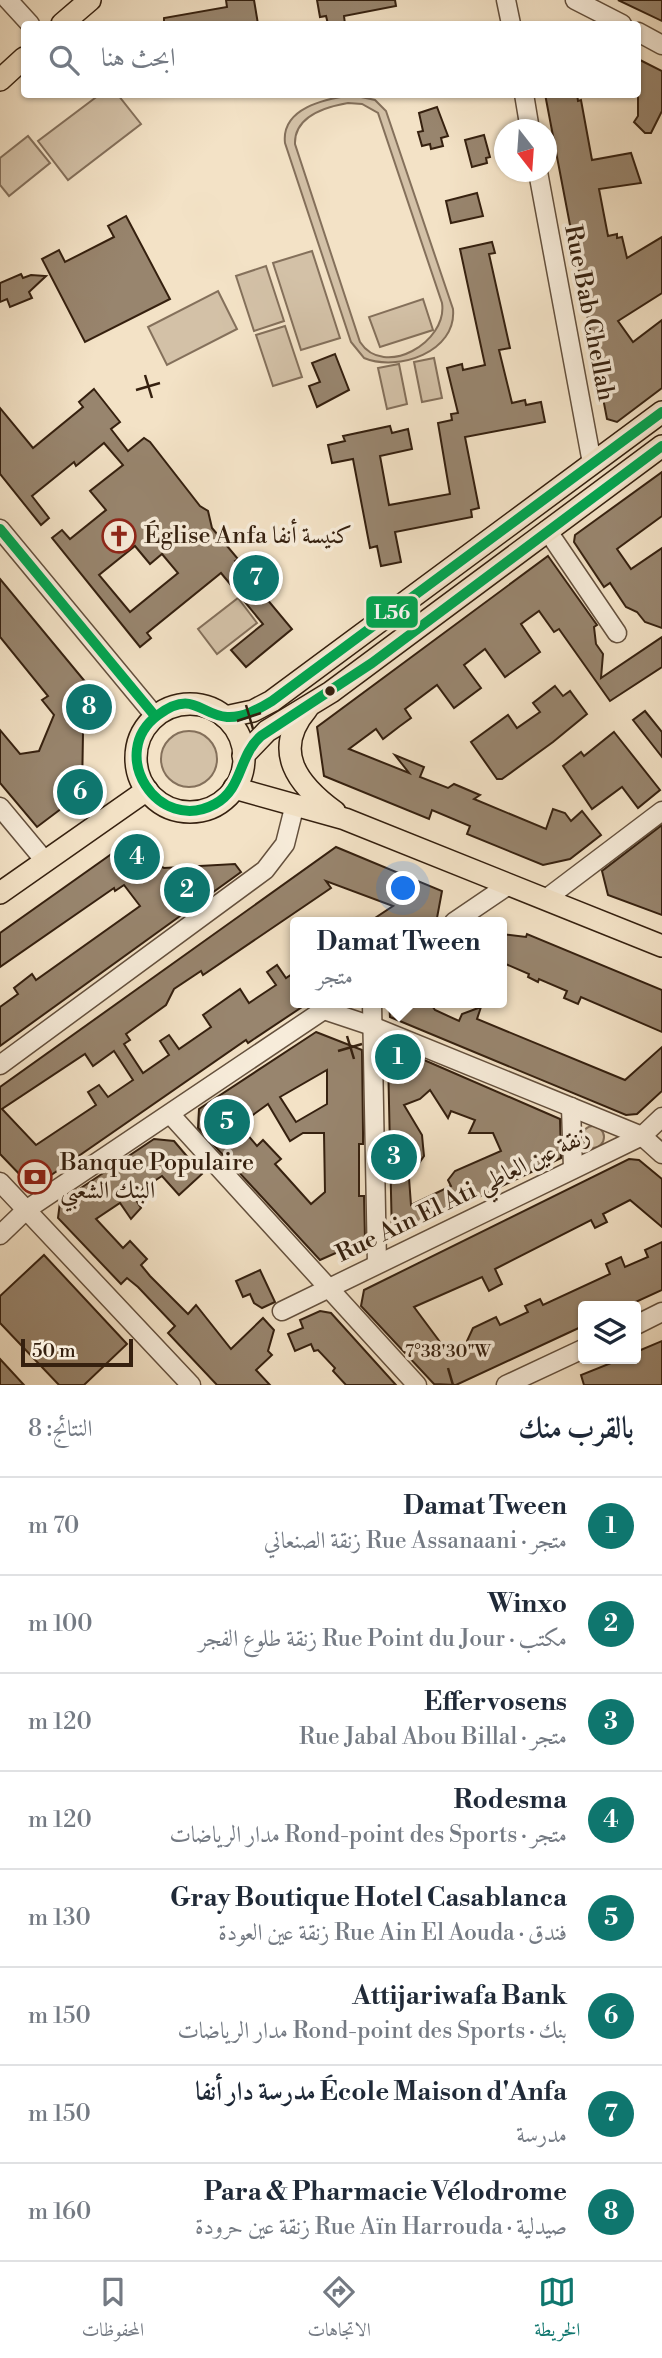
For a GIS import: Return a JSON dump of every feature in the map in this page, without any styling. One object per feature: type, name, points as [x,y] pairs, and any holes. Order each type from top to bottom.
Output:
[{"type":"main road","points":[[66,21],[90,0]]},
{"type":"main road","points":[[0,80],[21,61]]},
{"type":"main road","points":[[225,717],[253,711],[272,701],[662,412]]},
{"type":"main road","points":[[243,756],[267,731],[309,707],[662,446]]},
{"type":"main road","points":[[191,704],[209,708],[225,717],[239,736],[243,756],[240,775],[234,788],[216,804],[193,811],[169,807],[147,790],[138,771],[136,750],[144,729],[155,716],[172,707],[191,704]]},
{"type":"main road","points":[[309,707],[290,739],[291,761],[301,781],[345,819]]},
{"type":"main road","points":[[234,788],[345,819],[662,946]]},
{"type":"main road","points":[[0,893],[147,790]]},
{"type":"street","points":[[8,0],[27,21]]},
{"type":"street","points":[[506,0],[510,21]]},
{"type":"street","points":[[575,0],[616,21]]},
{"type":"street","points":[[641,34],[662,45]]},
{"type":"street","points":[[525,98],[528,119]]},
{"type":"street","name":"Rue Bab Chellah","points":[[540,182],[592,463]]},
{"type":"street","points":[[0,529],[155,716]]},
{"type":"street","points":[[547,530],[617,633]]},
{"type":"street","points":[[0,1065],[252,881],[274,862],[285,844],[295,804]]},
{"type":"street","points":[[0,807],[45,861]]},
{"type":"street","points":[[547,898],[662,811]]},
{"type":"street","points":[[461,917],[510,884]]},
{"type":"street","points":[[0,1235],[26,1210],[326,1008]]},
{"type":"street","points":[[333,1008],[642,1136],[662,1154]]},
{"type":"street","points":[[372,1008],[377,1264]]},
{"type":"street","points":[[571,1107],[573,1170]]},
{"type":"street","points":[[170,1114],[417,1385]]},
{"type":"street","name":"Rue Ain El Ati زنقة عين العاطي","points":[[282,1311],[642,1136],[662,1117]]},
{"type":"street","points":[[0,1182],[191,1385]]},
{"type":"street","points":[[641,1322],[662,1312]]},
{"type":"street","points":[[506,1385],[578,1351]]},
{"type":"street","points":[[544,1368],[552,1385]]},
{"type":"shaded area","points":[[95,98],[120,98],[141,124],[68,180],[38,141]]},
{"type":"shaded area","points":[[337,98],[366,98],[375,100],[386,111],[453,309],[452,324],[446,337],[423,355],[408,360],[378,362],[364,358],[351,342],[285,143],[290,121],[297,113]],"holes":[[[348,103],[362,104],[378,113],[442,303],[441,317],[435,331],[425,342],[412,351],[384,357],[371,353],[360,342],[295,144],[300,126],[312,114],[321,110]]]},
{"type":"shaded area","points":[[28,136],[50,163],[9,196],[0,185],[0,158]]},
{"type":"shaded area","points":[[312,251],[340,338],[301,350],[273,263]]},
{"type":"shaded area","points":[[266,266],[284,321],[254,331],[236,276]]},
{"type":"shaded area","points":[[218,291],[237,329],[167,365],[148,327]]},
{"type":"shaded area","points":[[423,299],[433,330],[380,347],[369,317]]},
{"type":"shaded area","points":[[285,326],[302,377],[273,386],[256,335]]},
{"type":"shaded area","points":[[434,358],[442,398],[422,402],[414,362]]},
{"type":"shaded area","points":[[399,364],[407,404],[387,409],[378,368]]},
{"type":"shaded area","points":[[238,598],[257,623],[217,654],[198,629]]},
{"type":"shaded area","points":[[183,731],[195,731],[205,735],[213,743],[217,759],[213,775],[205,783],[195,787],[183,787],[173,783],[165,775],[161,765],[161,753],[165,743],[173,735]]},
{"type":"shaded area","points":[[593,1126],[601,1129],[604,1137],[601,1145],[593,1148],[585,1145],[582,1137],[585,1129]]},
{"type":"building","points":[[226,0],[254,0],[258,21],[164,21],[164,18],[227,7]]},
{"type":"building","points":[[317,0],[395,0],[396,6],[344,16],[345,21],[327,21],[326,16],[320,17]]},
{"type":"building","points":[[618,0],[662,0],[662,21]]},
{"type":"building","points":[[641,60],[662,71],[662,111],[651,133],[645,133],[634,122],[638,116]]},
{"type":"building","points":[[546,98],[581,100],[592,160],[631,153],[641,183],[599,189],[608,236],[617,234],[617,238],[622,237],[627,258],[662,237],[662,293],[618,321],[633,342],[662,320],[662,388],[617,422],[607,419],[557,157],[557,119],[550,119]]},
{"type":"building","points":[[437,107],[448,136],[441,138],[443,146],[431,149],[430,144],[422,146],[418,132],[423,131],[419,113]]},
{"type":"building","points":[[484,135],[490,157],[486,158],[487,163],[472,167],[465,140]]},
{"type":"building","points":[[477,193],[483,216],[451,223],[446,201]]},
{"type":"building","points":[[126,216],[170,299],[85,342],[42,259],[59,250],[65,262],[114,237],[108,226]]},
{"type":"building","points":[[492,242],[495,253],[489,254],[510,348],[499,350],[512,403],[525,400],[526,405],[541,402],[545,422],[465,437],[479,508],[471,510],[472,517],[395,532],[401,562],[381,566],[377,546],[370,548],[353,459],[332,463],[328,445],[345,441],[343,436],[390,426],[392,433],[408,429],[412,449],[380,456],[389,505],[450,494],[438,423],[452,420],[451,414],[458,413],[447,368],[462,364],[463,370],[485,365],[460,249]]},
{"type":"building","points":[[21,274],[23,278],[31,275],[46,276],[29,292],[32,298],[10,307],[7,299],[0,302],[0,283]]},
{"type":"building","points":[[335,354],[349,390],[317,407],[309,386],[320,382],[312,363]]},
{"type":"building","points":[[94,389],[120,422],[111,429],[128,451],[144,438],[150,442],[200,506],[208,511],[212,528],[238,559],[235,561],[292,629],[246,667],[231,650],[263,624],[221,573],[147,633],[151,638],[140,647],[52,538],[62,530],[70,539],[106,510],[90,491],[123,465],[104,443],[76,466],[74,462],[32,496],[49,518],[41,525],[0,474],[0,408],[33,448],[83,407],[79,402]],"holes":[[[135,546],[150,564],[162,554],[178,573],[130,612],[99,575]]]},
{"type":"building","points":[[662,472],[662,516],[617,549],[631,569],[662,548],[662,628],[645,622],[637,612],[626,607],[610,583],[604,587],[574,542],[575,535]]},
{"type":"building","points":[[548,556],[597,625],[594,627],[596,644],[603,654],[601,678],[662,637],[662,667],[610,701],[559,629],[554,632],[539,611],[521,624],[540,652],[505,677],[485,649],[464,665],[481,688],[454,708],[437,685],[405,709],[411,718],[383,739],[376,729],[349,749],[409,773],[395,755],[424,767],[420,777],[448,788],[454,784],[480,795],[474,799],[546,829],[553,809],[565,813],[571,821],[582,811],[601,835],[570,859],[543,865],[467,834],[470,826],[432,810],[429,819],[324,776],[317,727]]},
{"type":"building","points":[[0,579],[97,696],[83,733],[82,793],[37,827],[0,783],[0,730],[20,754],[39,751],[54,715],[42,700],[48,696],[0,637]]},
{"type":"building","points":[[555,686],[563,696],[570,691],[587,714],[502,779],[497,779],[471,742],[508,715],[517,728],[540,712],[533,703]]},
{"type":"building","points":[[645,711],[662,732],[662,757],[633,720]]},
{"type":"building","points":[[614,732],[660,790],[638,808],[622,787],[592,809],[563,766],[581,752],[584,756]]},
{"type":"building","points":[[662,825],[662,915],[608,895],[602,871]]},
{"type":"building","points":[[127,843],[144,858],[164,868],[235,864],[241,872],[0,1046],[0,1007],[18,994],[14,988],[32,974],[36,980],[140,906],[124,885],[115,891],[114,888],[0,967],[0,933]]},
{"type":"building","points":[[336,847],[442,891],[437,917],[376,917],[393,906],[326,881],[331,888],[203,975],[201,971],[174,989],[166,1005],[126,1034],[130,1040],[124,1044],[143,1073],[169,1055],[160,1041],[169,1035],[179,1049],[211,1027],[203,1015],[240,989],[249,1003],[276,985],[267,972],[277,965],[286,978],[290,975],[290,1008],[300,1008],[248,1043],[246,1040],[44,1180],[25,1180],[0,1154],[0,1087]],"holes":[[[114,1051],[133,1080],[108,1097],[99,1085],[88,1092],[96,1105],[36,1145],[2,1109],[85,1054],[93,1066]]]},
{"type":"building","points":[[527,934],[662,990],[662,1032],[581,997],[578,1004],[564,998],[567,991],[539,979],[538,982],[528,977],[529,974],[507,965],[507,935],[526,937]]},
{"type":"building","points":[[389,1008],[434,1008],[459,1021],[462,1014],[481,1008],[477,1019],[625,1080],[662,1047],[662,1091],[637,1114],[626,1115],[390,1017]]},
{"type":"building","points":[[316,1032],[362,1050],[363,1144],[359,1144],[359,1196],[364,1196],[365,1240],[320,1260],[198,1128],[199,1109]],"holes":[[[327,1070],[327,1104],[296,1122],[280,1097]],[[268,1104],[290,1141],[303,1133],[324,1133],[325,1192],[311,1204],[275,1164],[281,1159],[263,1140],[257,1146],[239,1125]]]},
{"type":"building","points":[[401,1050],[560,1119],[561,1158],[392,1238],[388,1058]],"holes":[[[430,1090],[448,1118],[451,1111],[475,1120],[469,1133],[493,1133],[501,1151],[455,1171],[448,1180],[451,1186],[411,1205],[409,1178],[424,1156],[422,1135],[404,1105],[420,1099]]]},
{"type":"building","points":[[154,1139],[174,1141],[202,1174],[179,1195],[162,1176],[133,1195],[141,1208],[131,1219],[120,1203],[96,1219],[123,1248],[130,1241],[147,1259],[141,1265],[150,1276],[188,1314],[196,1305],[231,1349],[263,1318],[274,1330],[268,1351],[272,1355],[256,1370],[270,1385],[217,1385],[168,1333],[175,1326],[138,1287],[127,1278],[121,1284],[58,1218],[60,1202]]},
{"type":"building","points":[[629,1159],[639,1160],[662,1179],[662,1227],[630,1200],[603,1214],[607,1222],[595,1228],[591,1220],[495,1269],[502,1284],[489,1291],[482,1277],[414,1307],[449,1354],[470,1346],[467,1341],[473,1328],[496,1317],[500,1325],[528,1312],[525,1306],[540,1299],[543,1305],[610,1274],[606,1264],[621,1257],[625,1267],[648,1257],[645,1250],[662,1242],[662,1290],[638,1301],[578,1301],[578,1328],[456,1385],[434,1384],[361,1306],[364,1290]]},
{"type":"building","points":[[44,1255],[127,1344],[84,1385],[59,1385],[0,1323],[0,1296]]},
{"type":"building","points":[[260,1270],[275,1302],[262,1308],[254,1303],[250,1294],[243,1297],[236,1281]]},
{"type":"building","points":[[320,1311],[331,1313],[396,1385],[346,1385],[333,1371],[335,1368],[318,1350],[314,1351],[311,1344],[295,1351],[288,1334],[303,1328],[300,1320]]},
{"type":"building","points":[[662,1341],[662,1385],[584,1385],[581,1375],[608,1364],[641,1364],[641,1350]]},
{"type":"building","points":[[0,1359],[24,1385],[0,1385]]},
{"type":"transit line","name":"L56","points":[[662,412],[272,701],[251,712],[233,717],[218,715],[188,704],[180,704],[158,715],[143,731],[137,749],[138,768],[146,785],[158,799],[175,809],[194,811],[215,804],[231,790],[248,753],[261,736],[372,663],[662,446]]},
{"type":"transit line","name":"L56","points":[[0,529],[155,716]]},
{"type":"place","name":"Église Anfa كنيسة أنفا","points":[[119,536]]},
{"type":"place","name":"École Maison d'Anfa مدرسة دار أنفا","points":[[256,578]]},
{"type":"place","name":"Para & Pharmacie Vélodrome","points":[[89,707]]},
{"type":"place","name":"Attijariwafa Bank","points":[[80,792]]},
{"type":"place","name":"Rodesma","points":[[137,857]]},
{"type":"place","name":"Winxo","points":[[187,890]]},
{"type":"place","name":"Damat Tween","points":[[398,1057]]},
{"type":"place","name":"Gray Boutique Hotel Casablanca","points":[[227,1122]]},
{"type":"place","name":"Effervosens","points":[[394,1157]]},
{"type":"place","name":"Banque Populaire البنك الشعبي","points":[[35,1177]]}]
